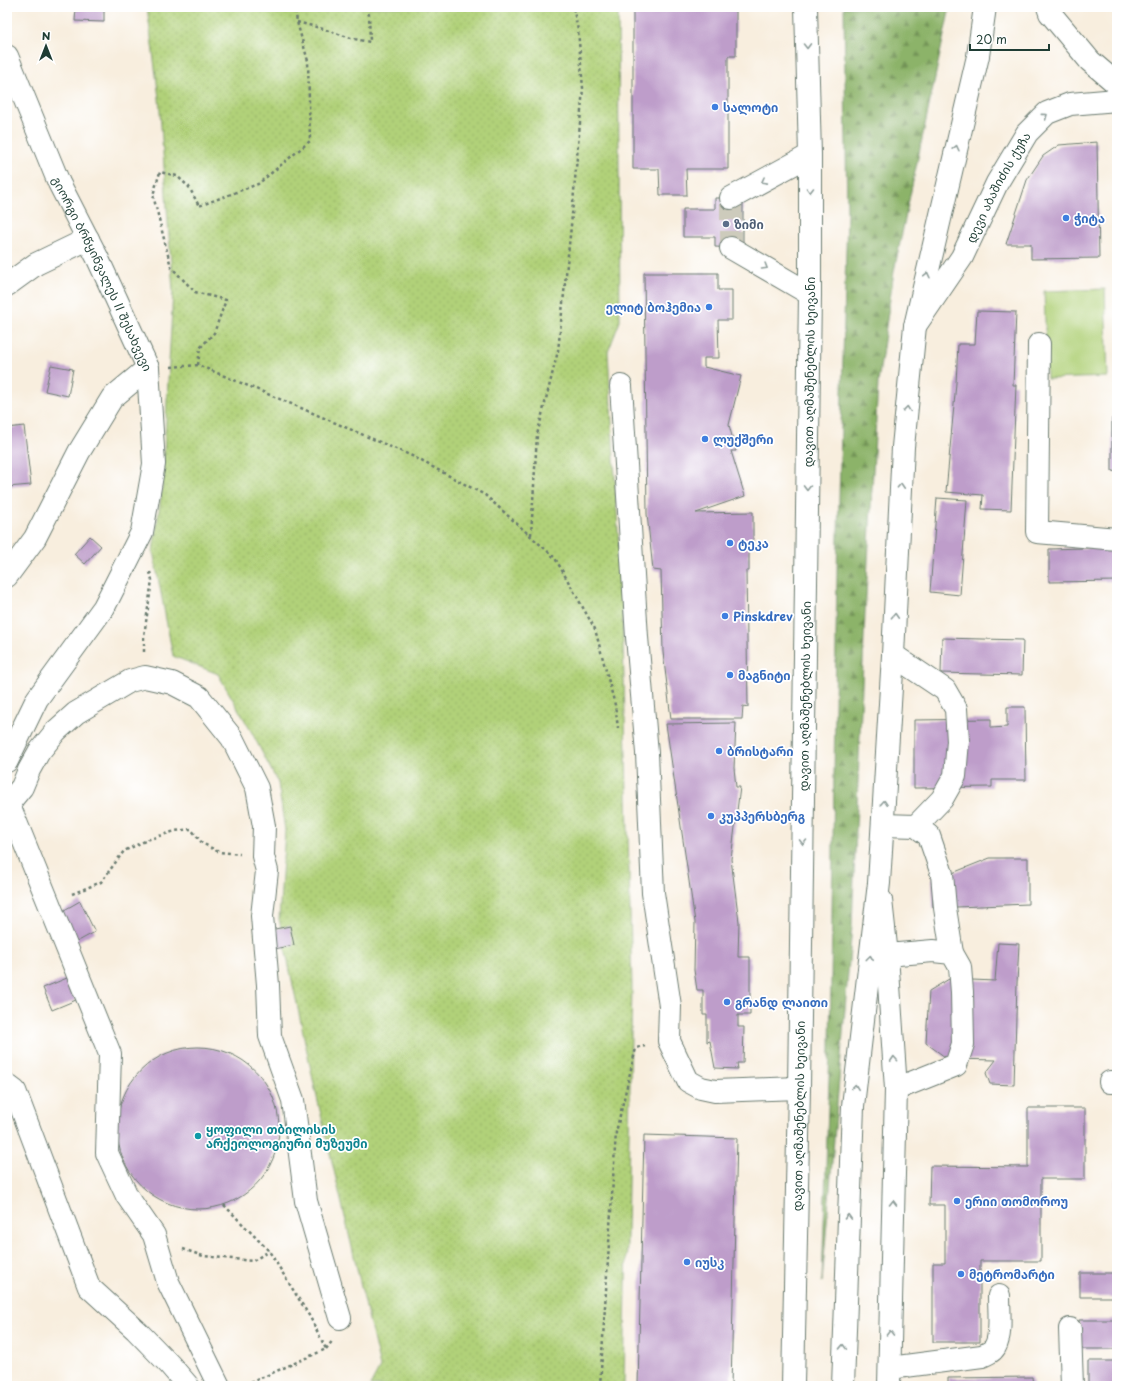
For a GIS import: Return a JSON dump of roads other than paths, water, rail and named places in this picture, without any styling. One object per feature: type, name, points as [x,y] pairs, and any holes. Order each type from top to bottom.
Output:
[{"type":"main road","name":"დავით აღმაშენებლის ხეივანი","points":[[793,1386],[799,1088],[810,294],[810,156],[806,7]]},
{"type":"main road","points":[[843,1386],[853,1106],[879,884],[893,655],[903,447],[915,326],[978,56],[985,7]]},
{"type":"main road","points":[[1048,7],[1050,14],[1090,61],[1117,84]]},
{"type":"main road","name":"გიორგი ბრწყინვალეს II შესახვევი","points":[[7,56],[59,183],[88,239],[148,368],[112,398],[79,452],[35,538],[7,576]]},
{"type":"main road","name":"დევი აბაშიძის ქუჩა","points":[[915,326],[962,257],[997,183],[1027,133],[1047,113],[1070,104],[1117,100]]},
{"type":"main road","points":[[731,198],[810,156]]},
{"type":"main road","points":[[7,285],[36,264],[88,239]]},
{"type":"main road","points":[[731,248],[810,294]]},
{"type":"main road","points":[[1039,344],[1037,532],[1117,539]]},
{"type":"main road","points":[[7,760],[37,698],[104,607],[142,532],[154,464],[148,368]]},
{"type":"main road","points":[[621,386],[637,637],[647,753],[653,893],[670,1006],[669,1041],[688,1081],[701,1088],[715,1091],[799,1088]]},
{"type":"main road","points":[[893,655],[945,690],[956,709],[958,741],[955,776],[942,799],[916,826]]},
{"type":"main road","points":[[219,1386],[168,1282],[154,1234],[127,1196],[108,1153],[110,1054],[7,802],[22,787],[39,752],[56,731],[76,712],[130,681],[145,677],[172,683],[199,697],[232,738],[257,788],[264,826],[263,856],[267,871],[262,916],[268,985],[270,1036],[293,1100],[306,1201],[340,1318]]},
{"type":"main road","points":[[883,825],[916,826],[929,836],[942,874],[945,908],[952,953],[960,967],[962,992],[963,1044],[956,1065],[896,1089]]},
{"type":"main road","points":[[879,884],[888,955],[896,1089],[890,1377],[982,1356],[989,1353],[995,1348],[999,1336],[999,1296]]},
{"type":"main road","points":[[888,955],[933,950],[952,953]]},
{"type":"main road","points":[[7,1085],[15,1091],[89,1287],[136,1330],[188,1386]]},
{"type":"main road","points":[[1070,1329],[1072,1386]]},
{"type":"tunnel","points":[[731,198],[731,248]]},
{"type":"place","name":"სალოტი","points":[[715,107]]},
{"type":"place","name":"ჭიტა","points":[[1066,218]]},
{"type":"place","name":"ზიმი","points":[[726,224]]},
{"type":"place","name":"ელიტ ბოჰემია","points":[[709,307]]},
{"type":"place","name":"ლუქშერი","points":[[705,439]]},
{"type":"place","name":"ტეკა","points":[[730,543]]},
{"type":"place","name":"Pinskdrev","points":[[725,616]]},
{"type":"place","name":"მაგნიტი","points":[[730,675]]},
{"type":"place","name":"ბრისტარი","points":[[719,751]]},
{"type":"place","name":"კუპპერსბერგ","points":[[711,816]]},
{"type":"place","name":"გრანდ ლაითი","points":[[727,1002]]},
{"type":"place","name":"ყოფილი თბილისის არქეოლოგიური მუზეუმი","points":[[198,1136]]},
{"type":"place","name":"ერიი თომოროუ","points":[[957,1201]]},
{"type":"place","name":"იუსკ","points":[[687,1262]]},
{"type":"place","name":"მეტრომარტი","points":[[961,1274]]}]
